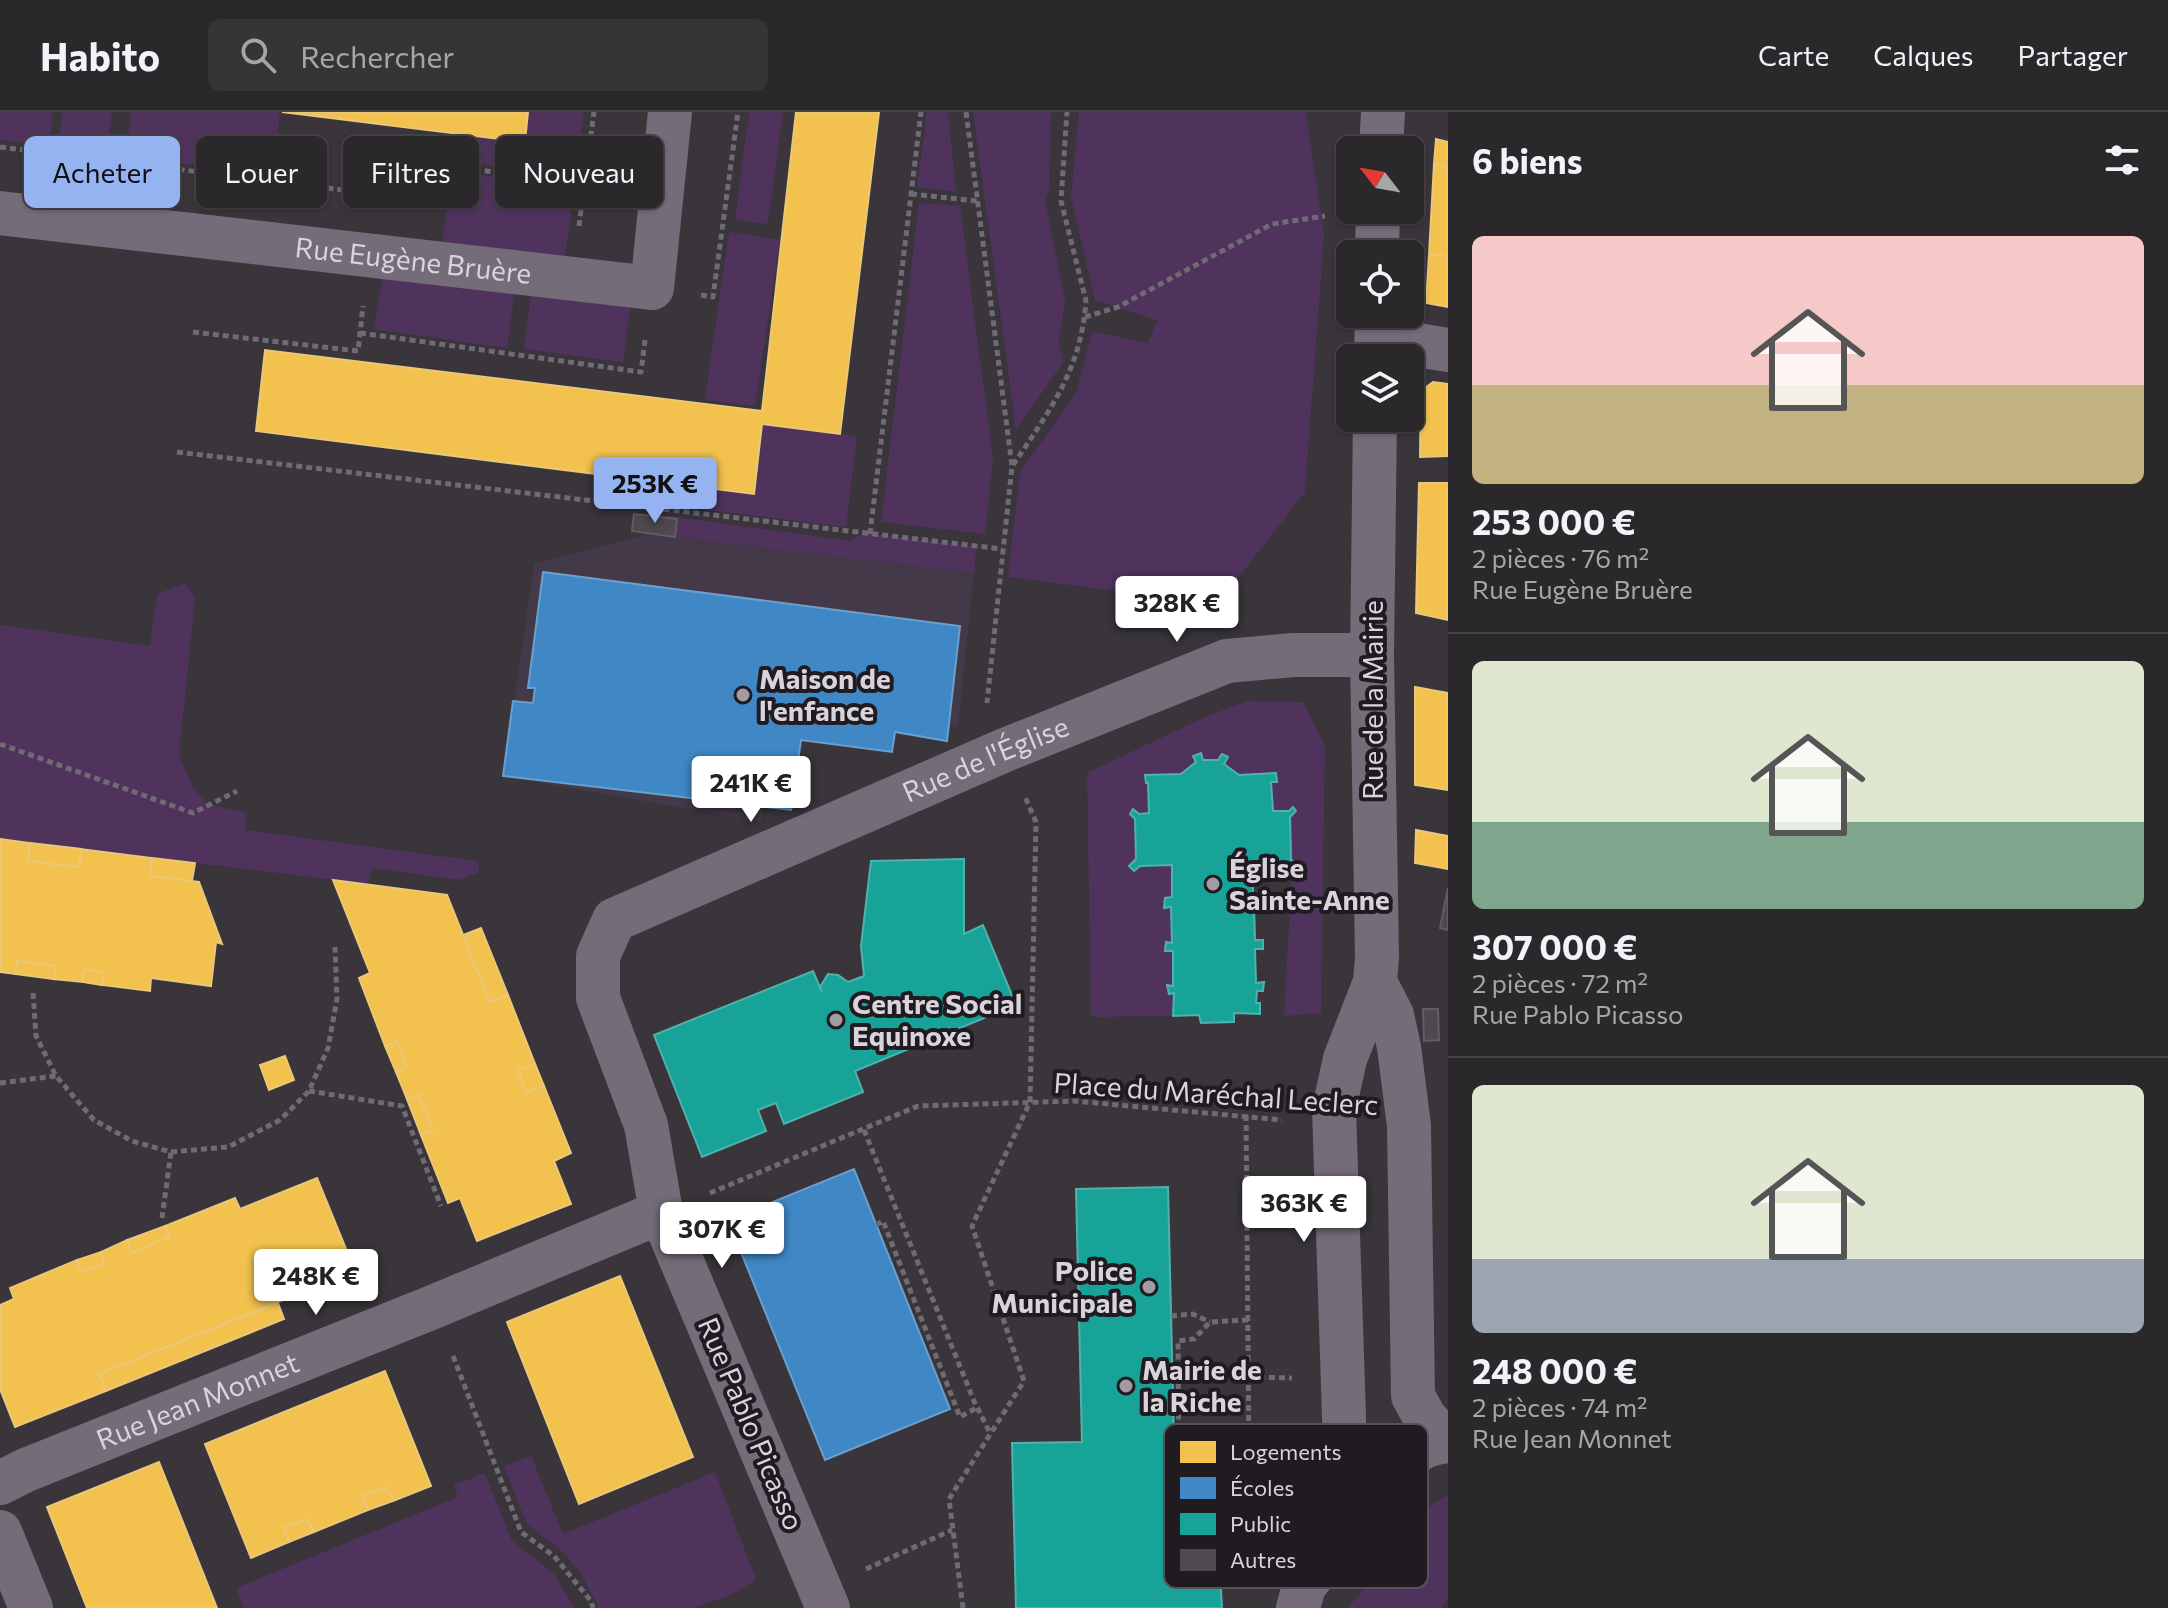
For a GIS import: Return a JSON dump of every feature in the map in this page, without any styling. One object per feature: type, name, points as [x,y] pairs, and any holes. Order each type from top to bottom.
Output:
[{"type":"street","points":[[652,288],[670,112]]},
{"type":"street","points":[[1382,136],[1383,112]]},
{"type":"street","name":"Rue Eugène Bruère","points":[[0,213],[652,288]]},
{"type":"street","points":[[1377,337],[1448,350]]},
{"type":"street","name":"Rue de la Mairie","points":[[1344,1424],[1334,1109],[1345,1059],[1375,982],[1377,957],[1372,655],[1375,432]]},
{"type":"street","name":"Rue de l'Église","points":[[614,920],[1005,750],[1227,661],[1293,655],[1372,655]]},
{"type":"street","name":"Rue Pablo Picasso","points":[[614,920],[598,956],[598,998],[646,1125],[661,1212],[828,1608]]},
{"type":"street","name":"Rue de la Mairie","points":[[1375,982],[1394,1026],[1409,1126],[1413,1396],[1425,1418],[1448,1441]]},
{"type":"street","name":"Rue Jean Monnet","points":[[0,1483],[661,1212]]},
{"type":"street","points":[[1428,1446],[1448,1441]]},
{"type":"street","points":[[0,1532],[31,1608]]},
{"type":"street","points":[[1298,1608],[1303,1588]]},
{"type":"path","points":[[591,136],[594,112]]},
{"type":"path","points":[[360,333],[641,372],[652,288],[713,297],[738,112]]},
{"type":"path","points":[[870,534],[921,112]]},
{"type":"path","points":[[966,112],[1012,466]]},
{"type":"path","points":[[1012,466],[1069,377],[1085,317],[1086,301],[1061,201],[1067,112]]},
{"type":"path","points":[[0,147],[439,202],[445,165],[495,172]]},
{"type":"path","points":[[911,194],[978,201]]},
{"type":"path","points":[[573,279],[582,208]]},
{"type":"path","points":[[1085,317],[1118,307],[1272,224],[1334,215]]},
{"type":"path","points":[[193,332],[358,351],[369,255]]},
{"type":"path","points":[[177,452],[1003,549]]},
{"type":"path","name":"Place du Maréchal Leclerc","points":[[963,1608],[949,1499],[1024,1381],[972,1226],[1030,1102],[1036,822],[986,711],[1012,466]]},
{"type":"path","points":[[0,744],[193,813],[237,791]]},
{"type":"path","points":[[33,993],[36,1036],[56,1076],[94,1120],[132,1141],[171,1152],[228,1147],[280,1120],[309,1091],[328,1048],[333,1024],[337,999],[335,947]]},
{"type":"path","points":[[0,1083],[56,1076]]},
{"type":"path","points":[[309,1091],[402,1106],[441,1206]]},
{"type":"path","name":"Place du Maréchal Leclerc","points":[[661,1212],[918,1106],[1075,1101],[1246,1115],[1334,1128]]},
{"type":"path","points":[[1246,1115],[1249,1424]]},
{"type":"path","points":[[864,1130],[991,1434]]},
{"type":"path","points":[[162,1218],[171,1152]]},
{"type":"path","points":[[876,1225],[883,1221],[960,1417],[978,1407]]},
{"type":"path","points":[[433,1307],[521,1532],[554,1556],[591,1601],[593,1608]]},
{"type":"path","points":[[1171,1316],[1193,1314],[1210,1322],[1248,1320]]},
{"type":"path","points":[[1179,1424],[1178,1341],[1194,1339],[1210,1322]]},
{"type":"path","points":[[859,1572],[952,1530]]},
{"type":"shaded area","points":[[0,112],[53,112],[50,136],[24,136],[24,143],[0,140]]},
{"type":"shaded area","points":[[62,112],[112,112],[109,136],[59,136]]},
{"type":"shaded area","points":[[131,112],[280,112],[277,136],[196,136],[196,165],[180,163],[180,136],[128,136]]},
{"type":"shaded area","points":[[528,112],[584,112],[581,136],[525,136]]},
{"type":"shaded area","points":[[749,112],[783,112],[768,224],[735,220]]},
{"type":"shaded area","points":[[927,112],[948,112],[956,192],[917,187]]},
{"type":"shaded area","points":[[973,112],[1051,112],[1049,189],[1045,201],[1065,300],[1059,342],[1064,361],[1016,430]]},
{"type":"shaded area","points":[[1079,112],[1306,112],[1324,236],[1305,492],[1218,604],[1008,577],[1020,472],[1076,393],[1092,331],[1148,343],[1157,320],[1095,300],[1071,197]]},
{"type":"shaded area","points":[[479,137],[495,138],[495,166],[479,164]]},
{"type":"shaded area","points":[[479,175],[495,177],[495,208],[571,208],[564,263],[442,246],[447,208],[479,208]]},
{"type":"shaded area","points":[[919,203],[960,206],[993,459],[985,534],[881,522]]},
{"type":"shaded area","points":[[729,232],[780,240],[755,406],[705,400]]},
{"type":"shaded area","points":[[383,273],[515,291],[507,348],[374,329]]},
{"type":"shaded area","points":[[531,292],[630,306],[623,362],[524,349]]},
{"type":"shaded area","points":[[762,424],[857,436],[846,527],[620,499],[623,477],[754,493]]},
{"type":"shaded area","points":[[661,515],[851,541],[864,533],[976,546],[974,573],[647,534]]},
{"type":"shaded area","name":"Maison de l'enfance","points":[[647,534],[974,573],[958,728],[895,715],[773,733],[762,822],[503,776],[534,564]]},
{"type":"shaded area","points":[[185,583],[195,598],[179,755],[193,787],[207,804],[247,813],[245,830],[478,861],[479,872],[459,880],[372,868],[368,884],[0,839],[0,625],[150,646],[157,594]]},
{"type":"shaded area","points":[[1248,701],[1303,702],[1325,746],[1321,1013],[1284,1016],[1292,870],[1296,864],[1291,859],[1290,817],[1296,811],[1293,807],[1289,811],[1273,811],[1271,782],[1277,782],[1276,773],[1239,775],[1224,764],[1228,757],[1223,754],[1218,760],[1203,760],[1200,753],[1194,756],[1196,762],[1181,774],[1145,775],[1149,813],[1139,814],[1133,809],[1131,814],[1135,819],[1136,859],[1130,867],[1134,871],[1140,866],[1172,865],[1172,897],[1165,898],[1164,907],[1171,907],[1172,943],[1166,942],[1173,951],[1173,986],[1167,986],[1169,993],[1174,993],[1173,1016],[1091,1017],[1087,773],[1207,716]]},
{"type":"shaded area","points":[[531,1456],[563,1534],[715,1472],[756,1580],[729,1596],[692,1608],[599,1608],[581,1574],[564,1553],[526,1523],[504,1466]]},
{"type":"shaded area","points":[[485,1473],[512,1541],[553,1573],[575,1608],[244,1608],[236,1588],[458,1497],[454,1485]]},
{"type":"shaded area","points":[[1448,1495],[1448,1598],[1440,1608],[1348,1608],[1364,1588],[1428,1588],[1428,1509]]},
{"type":"building: Logements","points":[[282,112],[528,112],[526,136],[476,136]]},
{"type":"building: Logements","points":[[796,112],[879,112],[840,434],[762,424],[754,494],[256,431],[265,350],[762,411]]},
{"type":"building: Logements","points":[[1436,139],[1448,142],[1448,167],[1434,164]]},
{"type":"building: Logements","points":[[1434,164],[1448,167],[1448,256],[1429,255]]},
{"type":"building: Logements","points":[[1429,255],[1448,256],[1448,307],[1426,303]]},
{"type":"building: Logements","points":[[1433,382],[1448,384],[1448,456],[1420,457],[1420,432],[1424,432],[1424,389]]},
{"type":"building: Logements","points":[[1419,483],[1448,483],[1448,620],[1416,613]]},
{"type":"building: Logements","points":[[1415,687],[1448,693],[1448,790],[1415,785]]},
{"type":"building: Logements","points":[[1416,830],[1448,836],[1448,869],[1415,863]]},
{"type":"building: Logements","points":[[0,839],[30,843],[28,861],[79,867],[81,849],[152,858],[150,876],[199,882],[222,944],[216,942],[211,986],[151,978],[150,991],[102,985],[104,972],[84,969],[83,982],[54,979],[55,966],[17,961],[15,974],[0,972]]},
{"type":"building: Logements","points":[[30,843],[81,849],[79,867],[28,861]]},
{"type":"building: Logements","points":[[152,858],[195,863],[192,881],[150,876]]},
{"type":"building: Logements","points":[[333,880],[447,895],[490,1002],[508,995],[535,1064],[518,1070],[526,1093],[544,1086],[571,1153],[554,1161],[571,1204],[477,1241],[460,1198],[448,1203],[421,1135],[433,1131],[419,1095],[407,1099],[396,1072],[407,1067],[397,1041],[385,1046],[359,978],[370,973]]},
{"type":"building: Logements","points":[[481,928],[508,995],[490,1002],[463,935]]},
{"type":"building: Logements","points":[[17,961],[55,966],[54,979],[15,974]]},
{"type":"building: Logements","points":[[84,969],[104,972],[102,985],[83,982]]},
{"type":"building: Logements","points":[[397,1041],[407,1067],[396,1072],[385,1046]]},
{"type":"building: Logements","points":[[285,1056],[294,1080],[269,1090],[260,1065]]},
{"type":"building: Logements","points":[[535,1064],[544,1086],[526,1093],[518,1070]]},
{"type":"building: Logements","points":[[419,1095],[433,1131],[421,1135],[407,1099]]},
{"type":"building: Logements","points":[[317,1178],[355,1271],[99,1374],[106,1391],[15,1427],[0,1389],[0,1305],[14,1299],[10,1288],[77,1260],[82,1272],[104,1264],[101,1252],[127,1240],[132,1253],[169,1237],[165,1226],[235,1198],[240,1209]]},
{"type":"building: Logements","points":[[165,1226],[169,1237],[132,1253],[127,1240]]},
{"type":"building: Logements","points":[[101,1252],[104,1264],[82,1272],[77,1260]]},
{"type":"building: Logements","points":[[620,1276],[693,1457],[579,1504],[507,1322]]},
{"type":"building: Logements","points":[[278,1303],[284,1319],[106,1391],[99,1374]]},
{"type":"building: Logements","points":[[385,1371],[431,1486],[393,1501],[387,1487],[363,1496],[368,1510],[314,1532],[307,1519],[284,1528],[289,1542],[251,1558],[205,1444]]},
{"type":"building: Logements","points":[[159,1462],[217,1608],[87,1608],[47,1507]]},
{"type":"building: Logements","points":[[387,1487],[393,1501],[368,1510],[363,1496]]},
{"type":"building: Logements","points":[[307,1519],[314,1532],[289,1542],[284,1528]]},
{"type":"building: Écoles","name":"Maison de l'enfance","points":[[543,572],[960,626],[947,741],[895,732],[892,752],[801,740],[791,810],[503,776],[513,701],[533,703],[535,688],[528,688]]},
{"type":"building: Écoles","points":[[854,1169],[950,1409],[825,1460],[728,1220]]},
{"type":"building: Public","name":"Église Sainte-Anne","points":[[1201,753],[1203,760],[1218,760],[1222,754],[1228,757],[1224,764],[1239,775],[1276,773],[1277,782],[1271,782],[1273,811],[1289,811],[1293,807],[1296,811],[1290,817],[1291,859],[1296,864],[1292,870],[1284,863],[1253,864],[1253,897],[1263,896],[1263,906],[1254,906],[1255,940],[1263,940],[1263,949],[1255,949],[1256,983],[1264,982],[1263,991],[1257,991],[1256,1003],[1260,1003],[1260,1014],[1234,1013],[1234,1022],[1201,1023],[1199,1015],[1173,1016],[1174,993],[1169,994],[1167,985],[1173,986],[1173,951],[1165,951],[1166,942],[1172,943],[1171,907],[1164,908],[1165,898],[1172,897],[1172,865],[1140,866],[1134,871],[1129,866],[1136,859],[1135,819],[1130,814],[1133,809],[1139,814],[1149,813],[1145,775],[1181,774],[1196,762],[1193,756]]},
{"type":"building: Public","name":"Centre Social Equinoxe","points":[[964,859],[964,934],[983,925],[1016,1005],[855,1071],[863,1092],[784,1124],[776,1103],[758,1110],[766,1131],[702,1157],[654,1035],[813,971],[822,992],[820,987],[828,974],[838,975],[848,982],[864,976],[861,946],[871,861]]},
{"type":"building: Public","name":"Mairie de la Riche","points":[[1168,1187],[1174,1424],[1164,1424],[1164,1588],[1221,1588],[1222,1608],[1016,1608],[1012,1443],[1082,1442],[1076,1189]]},
{"type":"building: Autres","points":[[634,514],[677,519],[675,537],[632,531]]},
{"type":"building: Autres","points":[[1448,888],[1448,930],[1440,928]]},
{"type":"building: Autres","points":[[1423,1009],[1438,1009],[1439,1040],[1424,1041]]},
{"type":"place","name":"Maison de l'enfance","points":[[743,695]]},
{"type":"place","name":"Église Sainte-Anne","points":[[1213,884]]},
{"type":"place","name":"Centre Social Equinoxe","points":[[836,1020]]},
{"type":"place","name":"Police Municipale","points":[[1149,1287]]},
{"type":"place","name":"Mairie de la Riche","points":[[1126,1386]]}]
